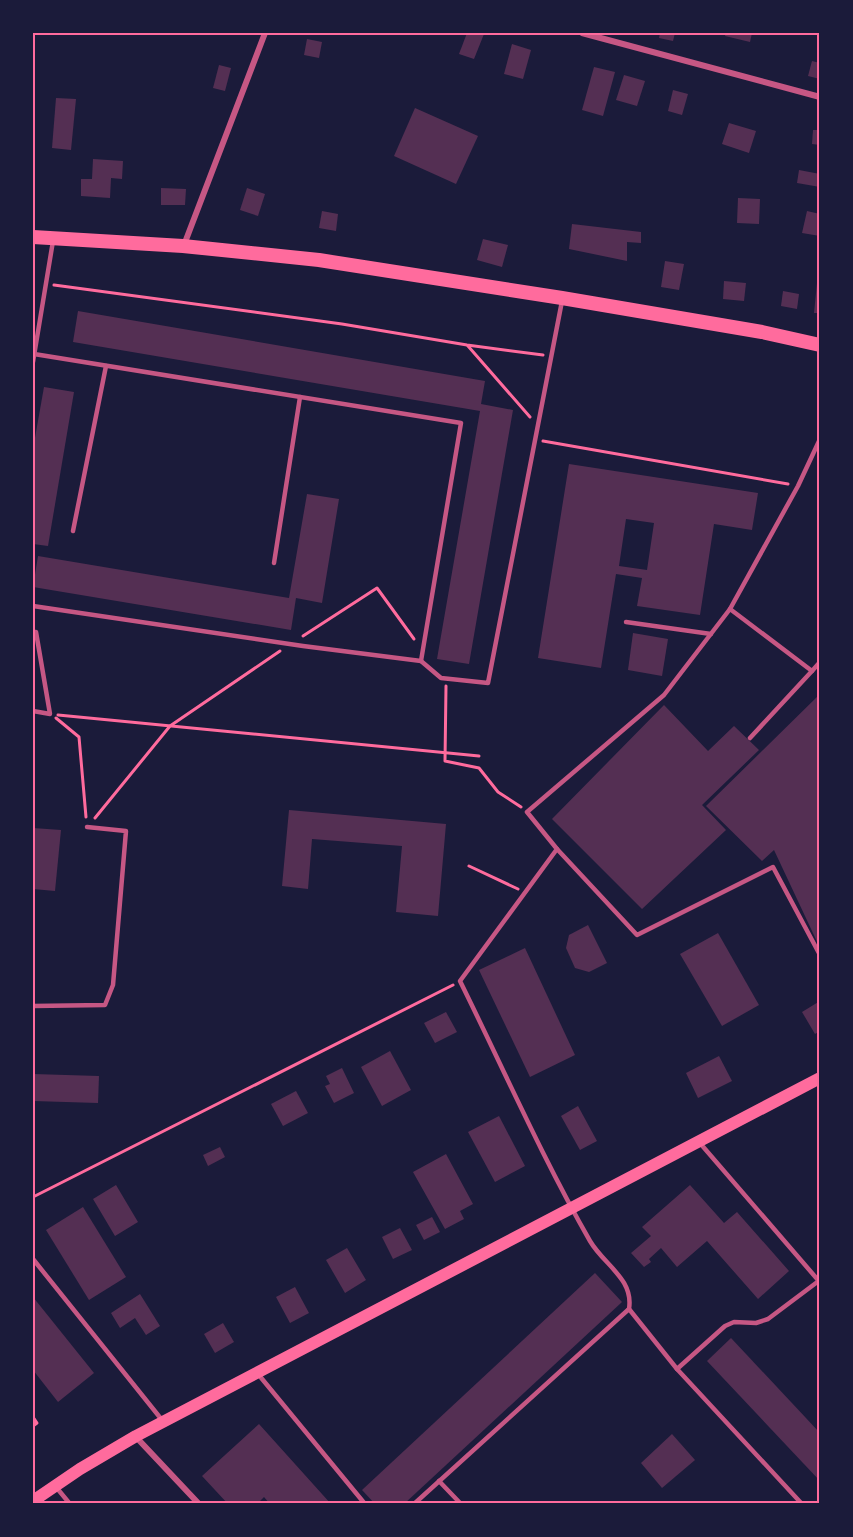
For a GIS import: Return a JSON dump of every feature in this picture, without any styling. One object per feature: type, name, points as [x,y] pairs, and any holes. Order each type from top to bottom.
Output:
[{"type":"main road","points":[[33,237],[183,246],[319,260],[562,298],[762,332],[820,345]]},
{"type":"main road","points":[[33,1501],[54,1485],[136,1436],[820,1078]]},
{"type":"street","points":[[183,246],[265,33]]},
{"type":"street","points":[[582,33],[820,98]]},
{"type":"street","points":[[136,1436],[199,1504]]},
{"type":"lane","points":[[33,362],[53,238]]},
{"type":"lane","points":[[33,606],[421,661],[441,678],[488,683],[562,298]]},
{"type":"lane","points":[[34,354],[461,423],[421,661]]},
{"type":"lane","points":[[73,531],[106,366]]},
{"type":"lane","points":[[274,563],[300,397]]},
{"type":"lane","points":[[820,439],[798,486],[730,609],[664,695],[527,812],[637,935],[773,867],[820,955]]},
{"type":"lane","points":[[730,609],[812,671]]},
{"type":"lane","points":[[626,622],[711,634]]},
{"type":"lane","points":[[33,632],[36,632],[50,714],[33,711]]},
{"type":"lane","points":[[750,738],[820,662]]},
{"type":"lane","points":[[33,1006],[105,1005],[113,985],[126,831],[87,827]]},
{"type":"lane","points":[[414,1504],[629,1309],[631,1298],[627,1286],[595,1249],[572,1209],[460,981],[558,849]]},
{"type":"lane","points":[[677,1369],[725,1326],[734,1322],[756,1323],[768,1319],[819,1280],[699,1142]]},
{"type":"lane","points":[[33,1259],[164,1422]]},
{"type":"lane","points":[[629,1309],[677,1369],[801,1504]]},
{"type":"lane","points":[[257,1373],[365,1504]]},
{"type":"lane","points":[[439,1481],[460,1504]]},
{"type":"lane","points":[[54,1485],[70,1504]]},
{"type":"path","points":[[46,284],[342,324],[467,345],[551,356]]},
{"type":"path","points":[[467,345],[537,426]]},
{"type":"path","points":[[535,440],[798,486]]},
{"type":"path","points":[[446,679],[445,761],[479,768],[498,792],[527,812]]},
{"type":"path","points":[[50,714],[479,756]]},
{"type":"path","points":[[50,714],[79,736],[87,827]]},
{"type":"path","points":[[87,827],[170,726]]},
{"type":"path","points":[[469,866],[525,892]]},
{"type":"path","points":[[33,1197],[460,981]]},
{"type":"path","points":[[33,1417],[37,1423],[33,1426]]},
{"type":"building","points":[[467,33],[484,34],[474,59],[459,54]]},
{"type":"building","points":[[660,33],[675,33],[673,41],[659,38]]},
{"type":"building","points":[[726,33],[752,33],[750,42],[725,36]]},
{"type":"building","points":[[307,39],[322,42],[319,58],[304,55]]},
{"type":"building","points":[[512,44],[531,50],[523,79],[504,74]]},
{"type":"building","points":[[812,61],[820,63],[820,79],[808,76]]},
{"type":"building","points":[[219,65],[231,68],[225,91],[213,88]]},
{"type":"building","points":[[594,67],[615,72],[603,116],[582,110]]},
{"type":"building","points":[[624,75],[645,81],[637,106],[616,100]]},
{"type":"building","points":[[673,90],[688,94],[682,115],[668,111]]},
{"type":"building","points":[[56,98],[76,99],[71,150],[52,148]]},
{"type":"building","points":[[415,108],[478,136],[456,184],[394,156]]},
{"type":"building","points":[[729,123],[756,131],[749,153],[722,144]]},
{"type":"building","points":[[813,130],[820,130],[820,145],[812,144]]},
{"type":"building","points":[[93,159],[123,161],[122,179],[111,178],[110,198],[81,196],[81,179],[92,179]]},
{"type":"building","points":[[799,170],[820,174],[820,187],[797,183]]},
{"type":"building","points":[[161,188],[186,189],[185,205],[161,205]]},
{"type":"building","points":[[247,188],[265,194],[258,216],[240,210]]},
{"type":"building","points":[[738,198],[760,199],[759,224],[737,223]]},
{"type":"building","points":[[322,211],[338,214],[336,231],[319,228]]},
{"type":"building","points":[[807,211],[820,214],[820,236],[802,233]]},
{"type":"building","points":[[572,224],[641,232],[641,243],[627,242],[627,261],[569,249]]},
{"type":"building","points":[[483,239],[508,245],[502,267],[477,260]]},
{"type":"building","points":[[665,261],[684,264],[679,290],[661,287]]},
{"type":"building","points":[[724,281],[746,283],[744,301],[723,299]]},
{"type":"building","points":[[817,283],[820,283],[820,313],[814,313]]},
{"type":"building","points":[[783,291],[799,294],[797,309],[781,306]]},
{"type":"building","points":[[78,311],[485,381],[481,404],[513,410],[469,664],[437,659],[480,411],[73,342]]},
{"type":"building","points":[[44,387],[74,392],[48,546],[33,544],[33,449]]},
{"type":"building","points":[[569,464],[758,493],[752,530],[714,524],[700,615],[637,606],[642,578],[616,574],[601,668],[538,658]],"holes":[[[626,519],[654,523],[647,570],[619,566]]]},
{"type":"building","points":[[307,494],[339,499],[322,603],[296,598],[291,630],[33,587],[38,556],[289,598]]},
{"type":"building","points":[[633,633],[668,639],[662,676],[628,670]]},
{"type":"building","points":[[820,694],[820,948],[774,850],[762,861],[706,806]]},
{"type":"building","points":[[664,705],[708,751],[734,726],[759,750],[702,805],[726,830],[642,909],[552,819]]},
{"type":"building","points":[[289,810],[446,824],[438,916],[396,912],[402,846],[312,839],[308,889],[282,886]]},
{"type":"building","points":[[33,828],[61,830],[55,891],[33,889]]},
{"type":"building","points":[[588,925],[607,963],[589,972],[575,968],[566,948],[569,935]]},
{"type":"building","points":[[718,933],[759,1005],[722,1026],[680,954]]},
{"type":"building","points":[[525,948],[575,1055],[530,1077],[479,970]]},
{"type":"building","points":[[820,1001],[820,1031],[815,1034],[802,1012]]},
{"type":"building","points":[[446,1012],[457,1032],[435,1043],[424,1023]]},
{"type":"building","points":[[390,1051],[411,1090],[382,1106],[361,1067]]},
{"type":"building","points":[[719,1056],[732,1081],[698,1098],[686,1073]]},
{"type":"building","points":[[342,1068],[354,1093],[334,1103],[325,1086],[330,1084],[326,1076]]},
{"type":"building","points":[[33,1074],[99,1076],[98,1103],[33,1101]]},
{"type":"building","points":[[296,1091],[308,1113],[283,1126],[271,1104]]},
{"type":"building","points":[[578,1106],[597,1141],[580,1150],[561,1116]]},
{"type":"building","points":[[499,1116],[525,1166],[495,1182],[468,1132]]},
{"type":"building","points":[[220,1147],[225,1157],[208,1166],[203,1155]]},
{"type":"building","points":[[446,1154],[473,1204],[460,1211],[464,1219],[445,1229],[413,1172]]},
{"type":"building","points":[[116,1185],[138,1222],[115,1236],[93,1199]]},
{"type":"building","points":[[690,1185],[724,1223],[737,1212],[789,1271],[758,1299],[707,1241],[677,1267],[661,1248],[649,1259],[651,1262],[644,1267],[631,1253],[651,1236],[642,1227]]},
{"type":"building","points":[[83,1207],[126,1277],[89,1300],[46,1230]]},
{"type":"building","points":[[432,1217],[440,1232],[424,1240],[416,1225]]},
{"type":"building","points":[[400,1228],[412,1250],[393,1259],[382,1237]]},
{"type":"building","points":[[347,1248],[366,1280],[345,1293],[326,1260]]},
{"type":"building","points":[[595,1273],[622,1302],[404,1504],[375,1504],[362,1490]]},
{"type":"building","points":[[295,1287],[309,1313],[290,1323],[276,1297]]},
{"type":"building","points":[[140,1294],[160,1326],[146,1335],[135,1318],[120,1328],[111,1313]]},
{"type":"building","points":[[33,1297],[94,1373],[58,1402],[33,1370]]},
{"type":"building","points":[[223,1323],[234,1342],[215,1353],[204,1334]]},
{"type":"building","points":[[731,1338],[820,1433],[820,1481],[707,1361]]},
{"type":"building","points":[[259,1424],[331,1504],[270,1504],[264,1497],[257,1504],[228,1504],[202,1476]]},
{"type":"building","points":[[672,1434],[695,1460],[662,1488],[641,1463]]}]
